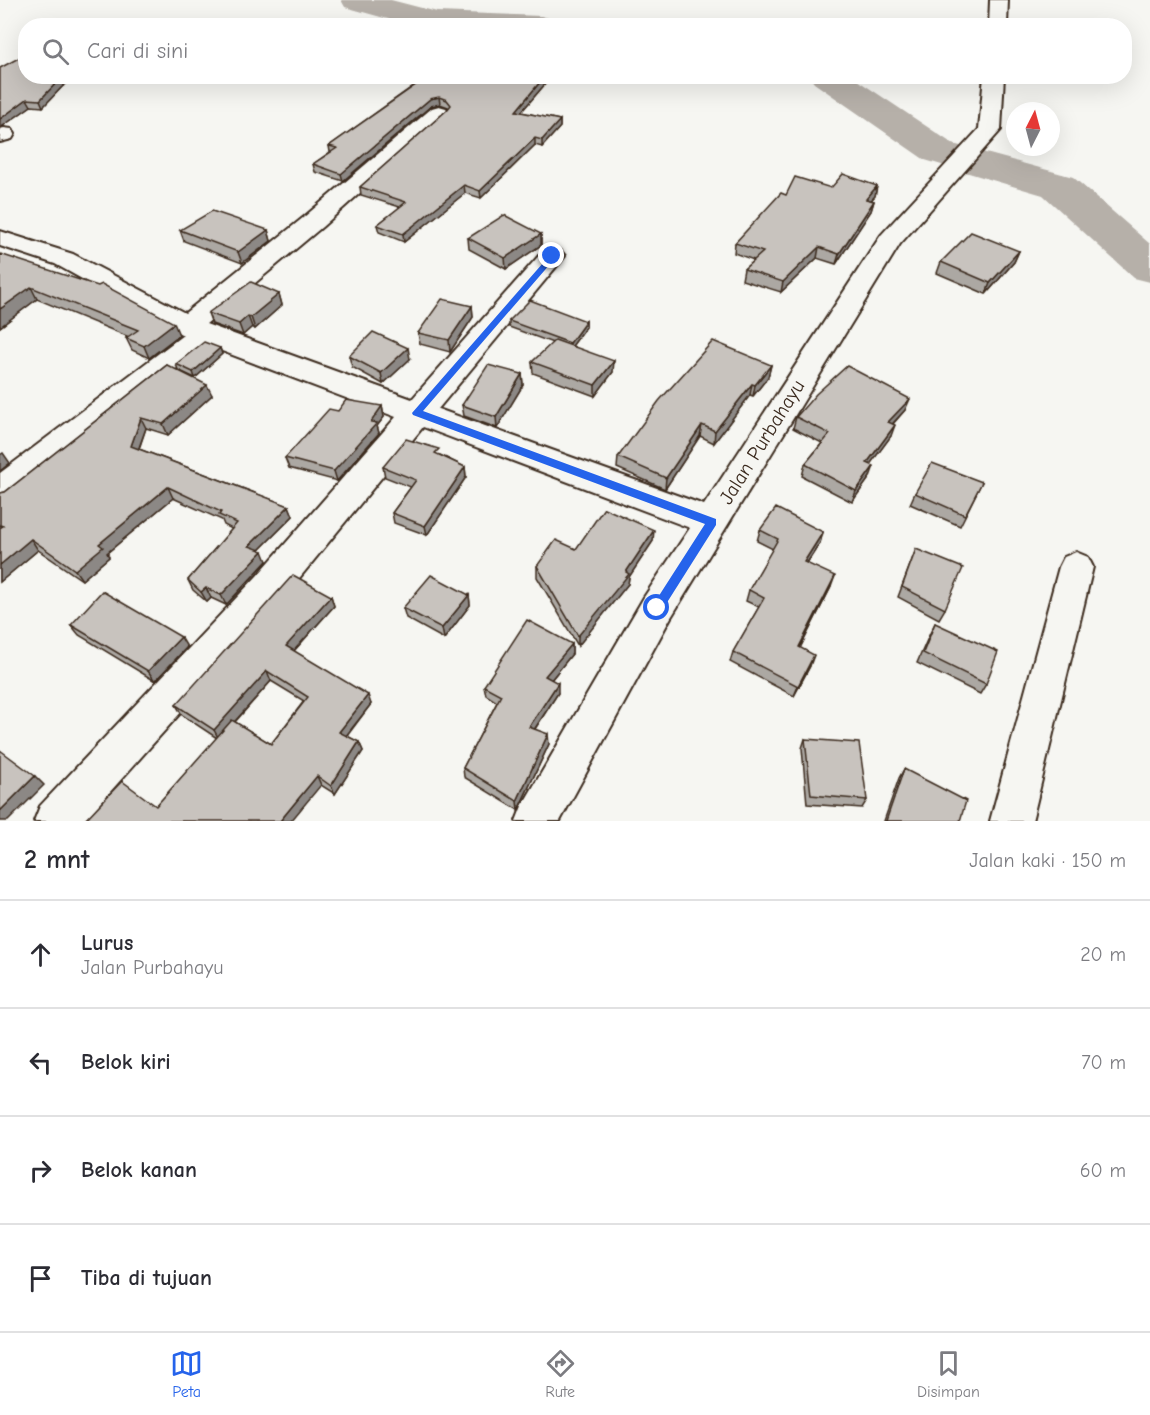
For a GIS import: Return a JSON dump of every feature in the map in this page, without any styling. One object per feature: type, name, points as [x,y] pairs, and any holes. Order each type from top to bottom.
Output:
[{"type":"street","points":[[998,18],[999,0]]},
{"type":"street","name":"Jalan Purbahayu","points":[[537,821],[657,608],[890,240],[990,130],[993,84]]},
{"type":"street","points":[[0,491],[195,330],[313,222],[439,112]]},
{"type":"street","points":[[0,238],[64,259],[195,330],[712,522]]},
{"type":"street","points":[[55,821],[270,587],[552,256]]},
{"type":"street","points":[[1011,821],[1076,567]]},
{"type":"building","points":[[18,58],[18,84],[55,84],[40,100],[27,99],[0,119],[0,68]]},
{"type":"building","points":[[417,84],[538,84],[516,111],[560,120],[542,140],[535,138],[480,191],[464,185],[403,234],[377,225],[406,202],[360,187],[447,110],[451,105],[447,100],[439,97],[430,99],[341,174],[313,164],[337,148],[329,146]]},
{"type":"building","points":[[843,174],[877,186],[866,199],[874,201],[839,254],[819,247],[783,282],[744,269],[763,252],[735,243],[781,193],[786,195],[795,177],[831,188]]},
{"type":"building","points":[[212,211],[268,230],[238,252],[180,230]]},
{"type":"building","points":[[504,215],[541,234],[505,258],[468,238]]},
{"type":"building","points":[[971,232],[1019,251],[990,283],[941,262]]},
{"type":"building","points":[[0,254],[98,286],[102,284],[174,323],[144,346],[126,338],[138,330],[31,287],[0,309]]},
{"type":"building","points":[[251,282],[279,294],[239,324],[208,313]]},
{"type":"building","points":[[442,299],[472,306],[449,340],[418,333]]},
{"type":"building","points":[[530,300],[586,321],[570,343],[509,321]]},
{"type":"building","points":[[373,332],[408,348],[381,373],[349,356]]},
{"type":"building","points":[[555,340],[614,361],[595,385],[532,362]]},
{"type":"building","points":[[713,341],[771,365],[755,385],[752,384],[715,431],[702,425],[666,478],[618,457],[659,401]]},
{"type":"building","points":[[204,342],[220,348],[193,372],[176,364]]},
{"type":"building","points":[[167,365],[207,385],[163,424],[141,418],[131,446],[289,506],[249,546],[263,551],[221,595],[206,588],[201,592],[188,580],[237,523],[219,515],[221,512],[168,487],[99,544],[103,547],[75,570],[31,539],[0,565],[0,528],[3,526],[0,525],[0,493],[5,492]]},
{"type":"building","points":[[488,365],[522,374],[496,417],[462,405]]},
{"type":"building","points":[[847,366],[910,399],[888,422],[895,425],[867,463],[874,466],[856,491],[805,464],[830,434],[796,417],[816,394]]},
{"type":"building","points":[[346,400],[382,406],[371,422],[377,423],[334,471],[285,458],[329,409],[338,411]]},
{"type":"building","points":[[406,439],[439,449],[435,453],[465,467],[425,526],[392,513],[416,480],[383,467]]},
{"type":"building","points":[[932,463],[982,482],[965,515],[915,493]]},
{"type":"building","points":[[604,508],[654,530],[626,572],[629,574],[578,636],[537,566],[556,540],[576,549]]},
{"type":"building","points":[[776,508],[823,532],[804,562],[835,576],[799,647],[814,655],[798,686],[733,652],[764,598],[749,590],[778,539],[760,530]]},
{"type":"building","points":[[916,549],[963,568],[945,609],[902,587]]},
{"type":"building","points":[[293,575],[331,596],[286,646],[368,695],[339,732],[359,742],[331,786],[317,776],[280,821],[86,821],[122,781],[156,806],[232,720],[271,744],[308,697],[267,671],[214,730],[176,705]]},
{"type":"building","points":[[431,575],[469,595],[442,628],[403,608]]},
{"type":"building","points":[[102,591],[181,637],[148,671],[71,625]]},
{"type":"building","points":[[527,620],[572,644],[545,676],[558,683],[529,727],[548,734],[517,801],[463,768],[501,695],[484,686]]},
{"type":"building","points":[[935,623],[998,652],[986,684],[923,653]]},
{"type":"building","points":[[805,739],[859,743],[867,800],[811,795]]},
{"type":"building","points":[[0,750],[35,776],[0,811]]},
{"type":"building","points":[[904,769],[966,801],[960,821],[886,821]]},
{"type":"waterway","points":[[356,0],[421,18]]},
{"type":"waterway","points":[[838,84],[939,152],[1058,186],[1150,268]]},
{"type":"route","points":[[552,256],[417,413],[712,522],[657,608]]}]
